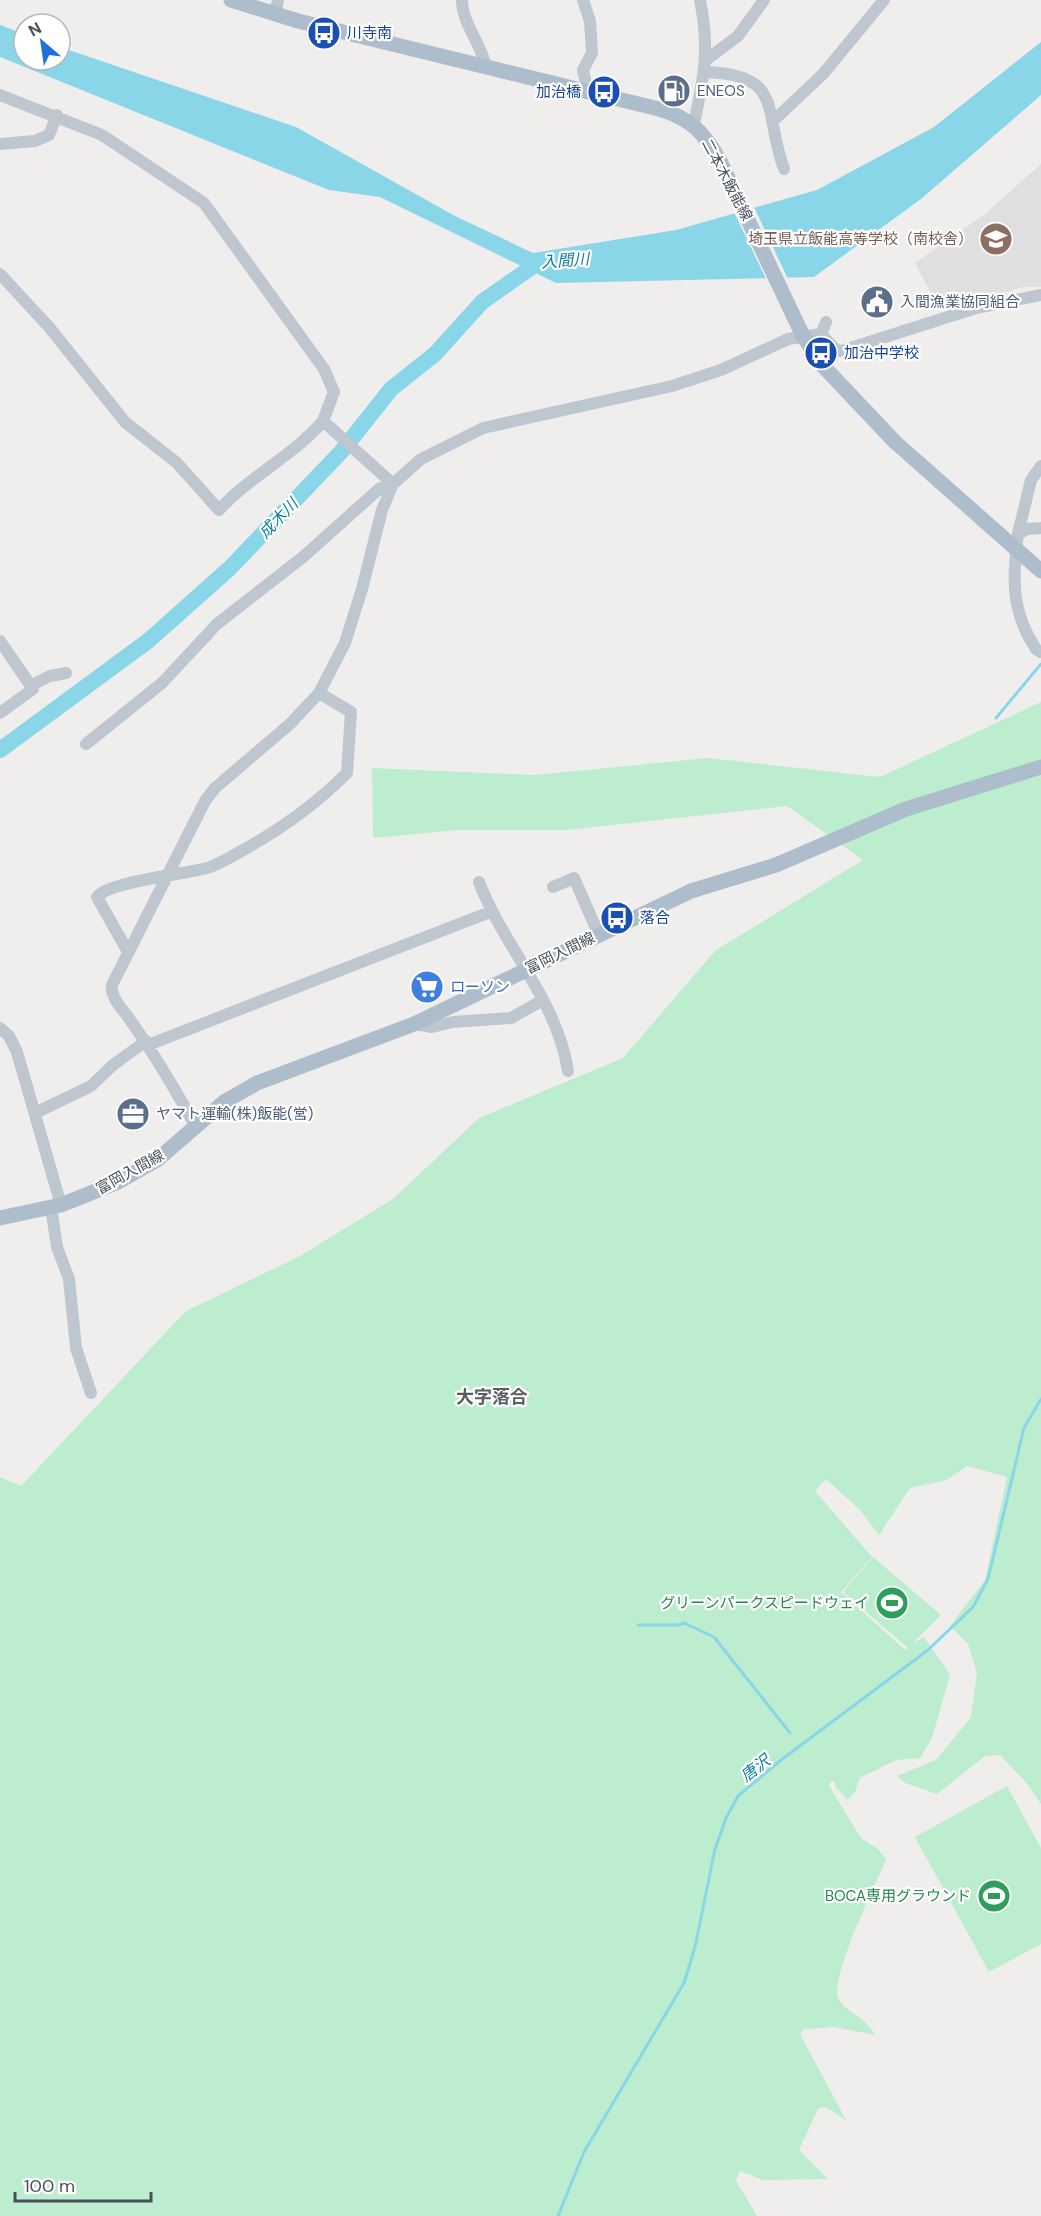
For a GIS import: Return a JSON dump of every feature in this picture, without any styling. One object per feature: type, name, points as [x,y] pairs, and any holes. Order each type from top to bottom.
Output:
[{"type":"main road","name":"二本木飯能線","points":[[231,0],[277,7],[486,67],[659,109],[677,114],[694,124],[710,143],[801,331],[824,367],[874,422],[1017,542],[1041,571]]},
{"type":"main road","name":"富岡入間線","points":[[0,1218],[56,1206],[90,1195],[157,1160],[224,1102],[257,1083],[414,1024],[692,891],[776,865],[885,817],[1041,767]]},
{"type":"street","points":[[462,0],[463,14],[478,42],[486,67]]},
{"type":"street","points":[[584,0],[590,21],[592,53],[583,70],[588,93]]},
{"type":"street","points":[[694,124],[706,66],[706,28],[700,0]]},
{"type":"street","points":[[706,66],[738,36],[764,0]]},
{"type":"street","points":[[772,122],[823,74],[884,0]]},
{"type":"street","points":[[706,66],[732,73],[760,86],[767,97],[784,169]]},
{"type":"street","points":[[0,95],[57,115],[114,142],[204,204],[324,369],[334,392],[322,421],[310,436],[236,491],[219,510],[177,463],[125,422],[50,327],[0,274]]},
{"type":"street","points":[[0,144],[35,141],[49,135],[57,115]]},
{"type":"street","points":[[86,744],[162,683],[217,624],[303,557],[379,489],[393,484],[421,459],[483,428],[683,383],[721,370],[801,331],[821,334],[836,350],[841,351],[976,308],[1041,295]]},
{"type":"street","points":[[821,334],[826,322]]},
{"type":"street","points":[[322,421],[393,484]]},
{"type":"street","points":[[1041,466],[1031,480],[1017,542],[1015,605],[1026,633],[1041,652]]},
{"type":"street","points":[[196,1127],[147,1043],[111,991],[128,952],[205,801],[215,788],[290,724],[319,693],[345,643],[362,589],[382,510],[393,484]]},
{"type":"street","points":[[1017,542],[1027,529],[1041,528]]},
{"type":"street","points":[[0,641],[33,689],[0,713]]},
{"type":"street","points":[[30,686],[50,676],[66,673]]},
{"type":"street","points":[[128,952],[97,897],[100,892],[127,883],[210,867],[274,834],[328,792],[347,773],[351,712],[319,693]]},
{"type":"street","points":[[552,887],[574,878],[599,934]]},
{"type":"street","points":[[479,882],[490,912],[527,969],[543,1000],[565,1049],[568,1071]]},
{"type":"street","points":[[35,1113],[91,1086],[113,1065],[147,1043],[490,912]]},
{"type":"street","points":[[414,1024],[432,1027],[453,1022],[511,1018],[543,1000]]},
{"type":"street","points":[[0,1028],[9,1036],[17,1052],[35,1113],[56,1206],[55,1238],[69,1279],[76,1348],[91,1393]]},
{"type":"shaded area","name":"埼玉県立飯能高等学校（南校舎）","points":[[1041,164],[1041,287],[1023,287],[940,310],[915,263],[985,214]]},
{"type":"green space","points":[[1041,702],[1041,1804],[1025,1781],[1000,1755],[985,1756],[937,1794],[905,1783],[897,1776],[936,1760],[971,1717],[977,1673],[968,1644],[950,1626],[985,1580],[1007,1477],[967,1466],[946,1480],[910,1488],[879,1535],[860,1510],[826,1479],[815,1491],[872,1557],[841,1592],[905,1650],[908,1648],[843,1592],[873,1557],[941,1615],[912,1644],[924,1637],[950,1675],[932,1738],[920,1758],[896,1760],[860,1778],[855,1792],[847,1800],[835,1786],[835,1782],[831,1781],[829,1786],[861,1838],[878,1849],[886,1860],[846,1953],[837,1989],[839,2000],[843,2005],[867,2024],[875,2035],[834,2027],[804,2029],[800,2034],[846,2120],[825,2107],[818,2109],[799,2150],[828,2179],[763,2180],[740,2171],[736,2181],[757,2216],[0,2216],[0,1477],[21,1486],[186,1311],[300,1256],[393,1199],[479,1118],[623,1058],[715,951],[863,860],[787,806],[567,830],[457,830],[373,838],[372,768],[535,775],[708,758],[880,777]]},
{"type":"green space","name":"BOCA専用グラウンド","points":[[1007,1786],[1041,1848],[1041,1944],[989,1972],[915,1837]]},
{"type":"water","name":"入間川","points":[[0,25],[12,30],[12,62],[0,57]]},
{"type":"water","name":"入間川","points":[[1041,42],[1041,95],[921,199],[814,277],[556,283],[380,197],[329,190],[37,72],[72,72],[72,51],[296,127],[455,216],[533,253],[676,230],[817,190],[934,127]]},
{"type":"pier","points":[[753,205],[789,281],[767,281],[733,210]]},
{"type":"waterway","name":"成木川","points":[[0,750],[148,641],[230,568],[341,452],[391,389],[435,354],[482,302],[536,264]]},
{"type":"waterway","points":[[996,718],[1041,664]]},
{"type":"waterway","name":"唐沢","points":[[558,2216],[584,2152],[684,1983],[695,1947],[715,1849],[726,1818],[738,1796],[781,1760],[928,1650],[973,1607],[988,1579],[1024,1428],[1041,1399]]},
{"type":"waterway","points":[[638,1625],[684,1623],[714,1637],[790,1733]]},
{"type":"place","name":"川寺南","points":[[324,33]]},
{"type":"place","name":"ENEOS","points":[[674,91]]},
{"type":"place","name":"加治橋","points":[[604,92]]},
{"type":"place","name":"埼玉県立飯能高等学校（南校舎）","points":[[996,239]]},
{"type":"place","name":"入間漁業協同組合","points":[[877,302]]},
{"type":"place","name":"加治中学校","points":[[821,353]]},
{"type":"place","name":"落合","points":[[617,918]]},
{"type":"place","name":"ローソン","points":[[427,987]]},
{"type":"place","name":"ヤマト運輸(株)飯能(営)","points":[[133,1114]]},
{"type":"place","name":"グリーンパークスピードウェイ","points":[[892,1603]]},
{"type":"place","name":"BOCA専用グラウンド","points":[[994,1896]]},
{"type":"district","name":"大字落合","points":[[492,1397]]}]
